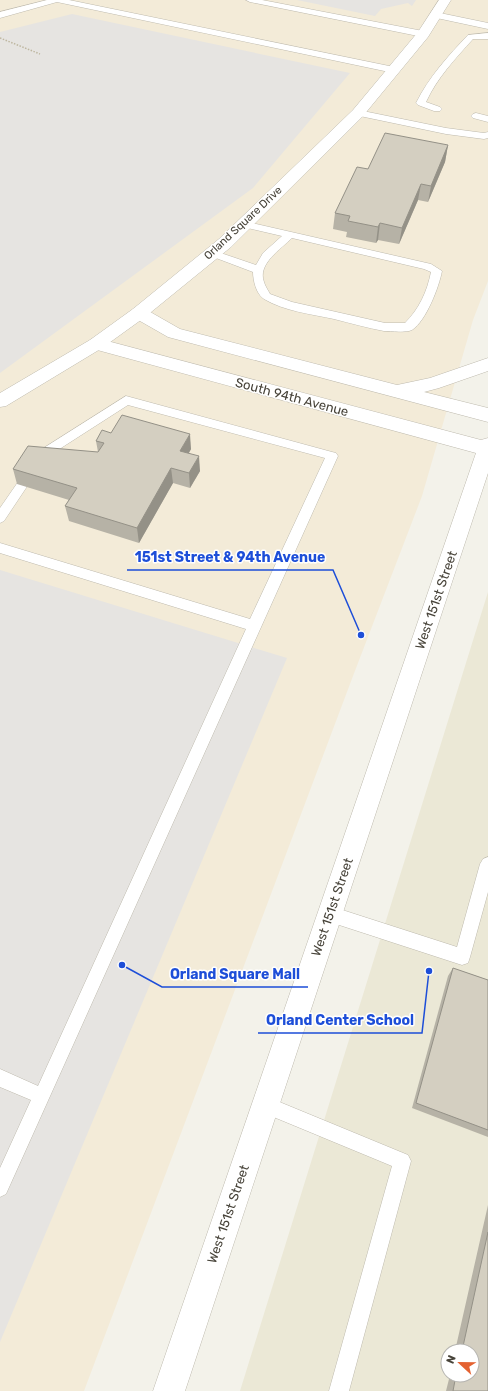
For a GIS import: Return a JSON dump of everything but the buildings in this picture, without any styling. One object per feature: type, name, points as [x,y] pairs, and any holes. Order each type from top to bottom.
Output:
[{"type":"street","name":"Orland Square Drive","points":[[0,401],[96,344],[139,313],[212,253],[358,113],[423,34],[445,0]]},
{"type":"street","points":[[139,313],[174,333],[488,415]]},
{"type":"street","name":"South 94th Avenue","points":[[96,344],[219,378],[488,447]]},
{"type":"street","points":[[394,391],[433,384],[488,364]]},
{"type":"street","name":"West 151st Street","points":[[168,1391],[488,447]]},
{"type":"lane","points":[[0,15],[57,0],[394,70]]},
{"type":"lane","points":[[250,0],[423,34]]},
{"type":"lane","points":[[435,15],[488,26]]},
{"type":"lane","points":[[437,109],[421,103],[425,92],[456,53],[471,37],[488,36]]},
{"type":"lane","points":[[358,113],[446,131],[484,136],[488,135]]},
{"type":"lane","points":[[476,116],[488,119]]},
{"type":"lane","points":[[243,224],[427,266],[437,271],[435,282],[418,318],[408,327],[385,327],[289,305],[266,296],[258,281],[258,270],[267,255],[290,235]]},
{"type":"lane","points":[[212,253],[258,270]]},
{"type":"lane","points":[[0,1188],[332,456],[126,400],[43,454],[38,462]]},
{"type":"lane","points":[[0,518],[22,485]]},
{"type":"lane","points":[[0,548],[254,626]]},
{"type":"lane","points":[[330,914],[462,957],[488,864]]},
{"type":"lane","points":[[0,1078],[42,1096]]},
{"type":"lane","points":[[265,1105],[402,1161],[340,1391]]},
{"type":"path","points":[[0,38],[40,54]]},
{"type":"shaded area","points":[[0,0],[488,0],[488,281],[473,320],[422,496],[84,1391],[0,1391]]},
{"type":"shaded area","points":[[297,0],[416,0],[412,6],[408,3],[381,9],[375,16]]},
{"type":"shaded area","points":[[72,14],[350,73],[253,188],[0,373],[0,32]]},
{"type":"shaded area","points":[[0,570],[287,658],[0,1342]]},
{"type":"shaded area","points":[[488,592],[488,1391],[240,1391]]},
{"type":"place","name":"151st Street & 94th Avenue","points":[[361,635]]},
{"type":"place","name":"Orland Square Mall","points":[[122,965]]},
{"type":"place","name":"Orland Center School","points":[[429,971]]}]
